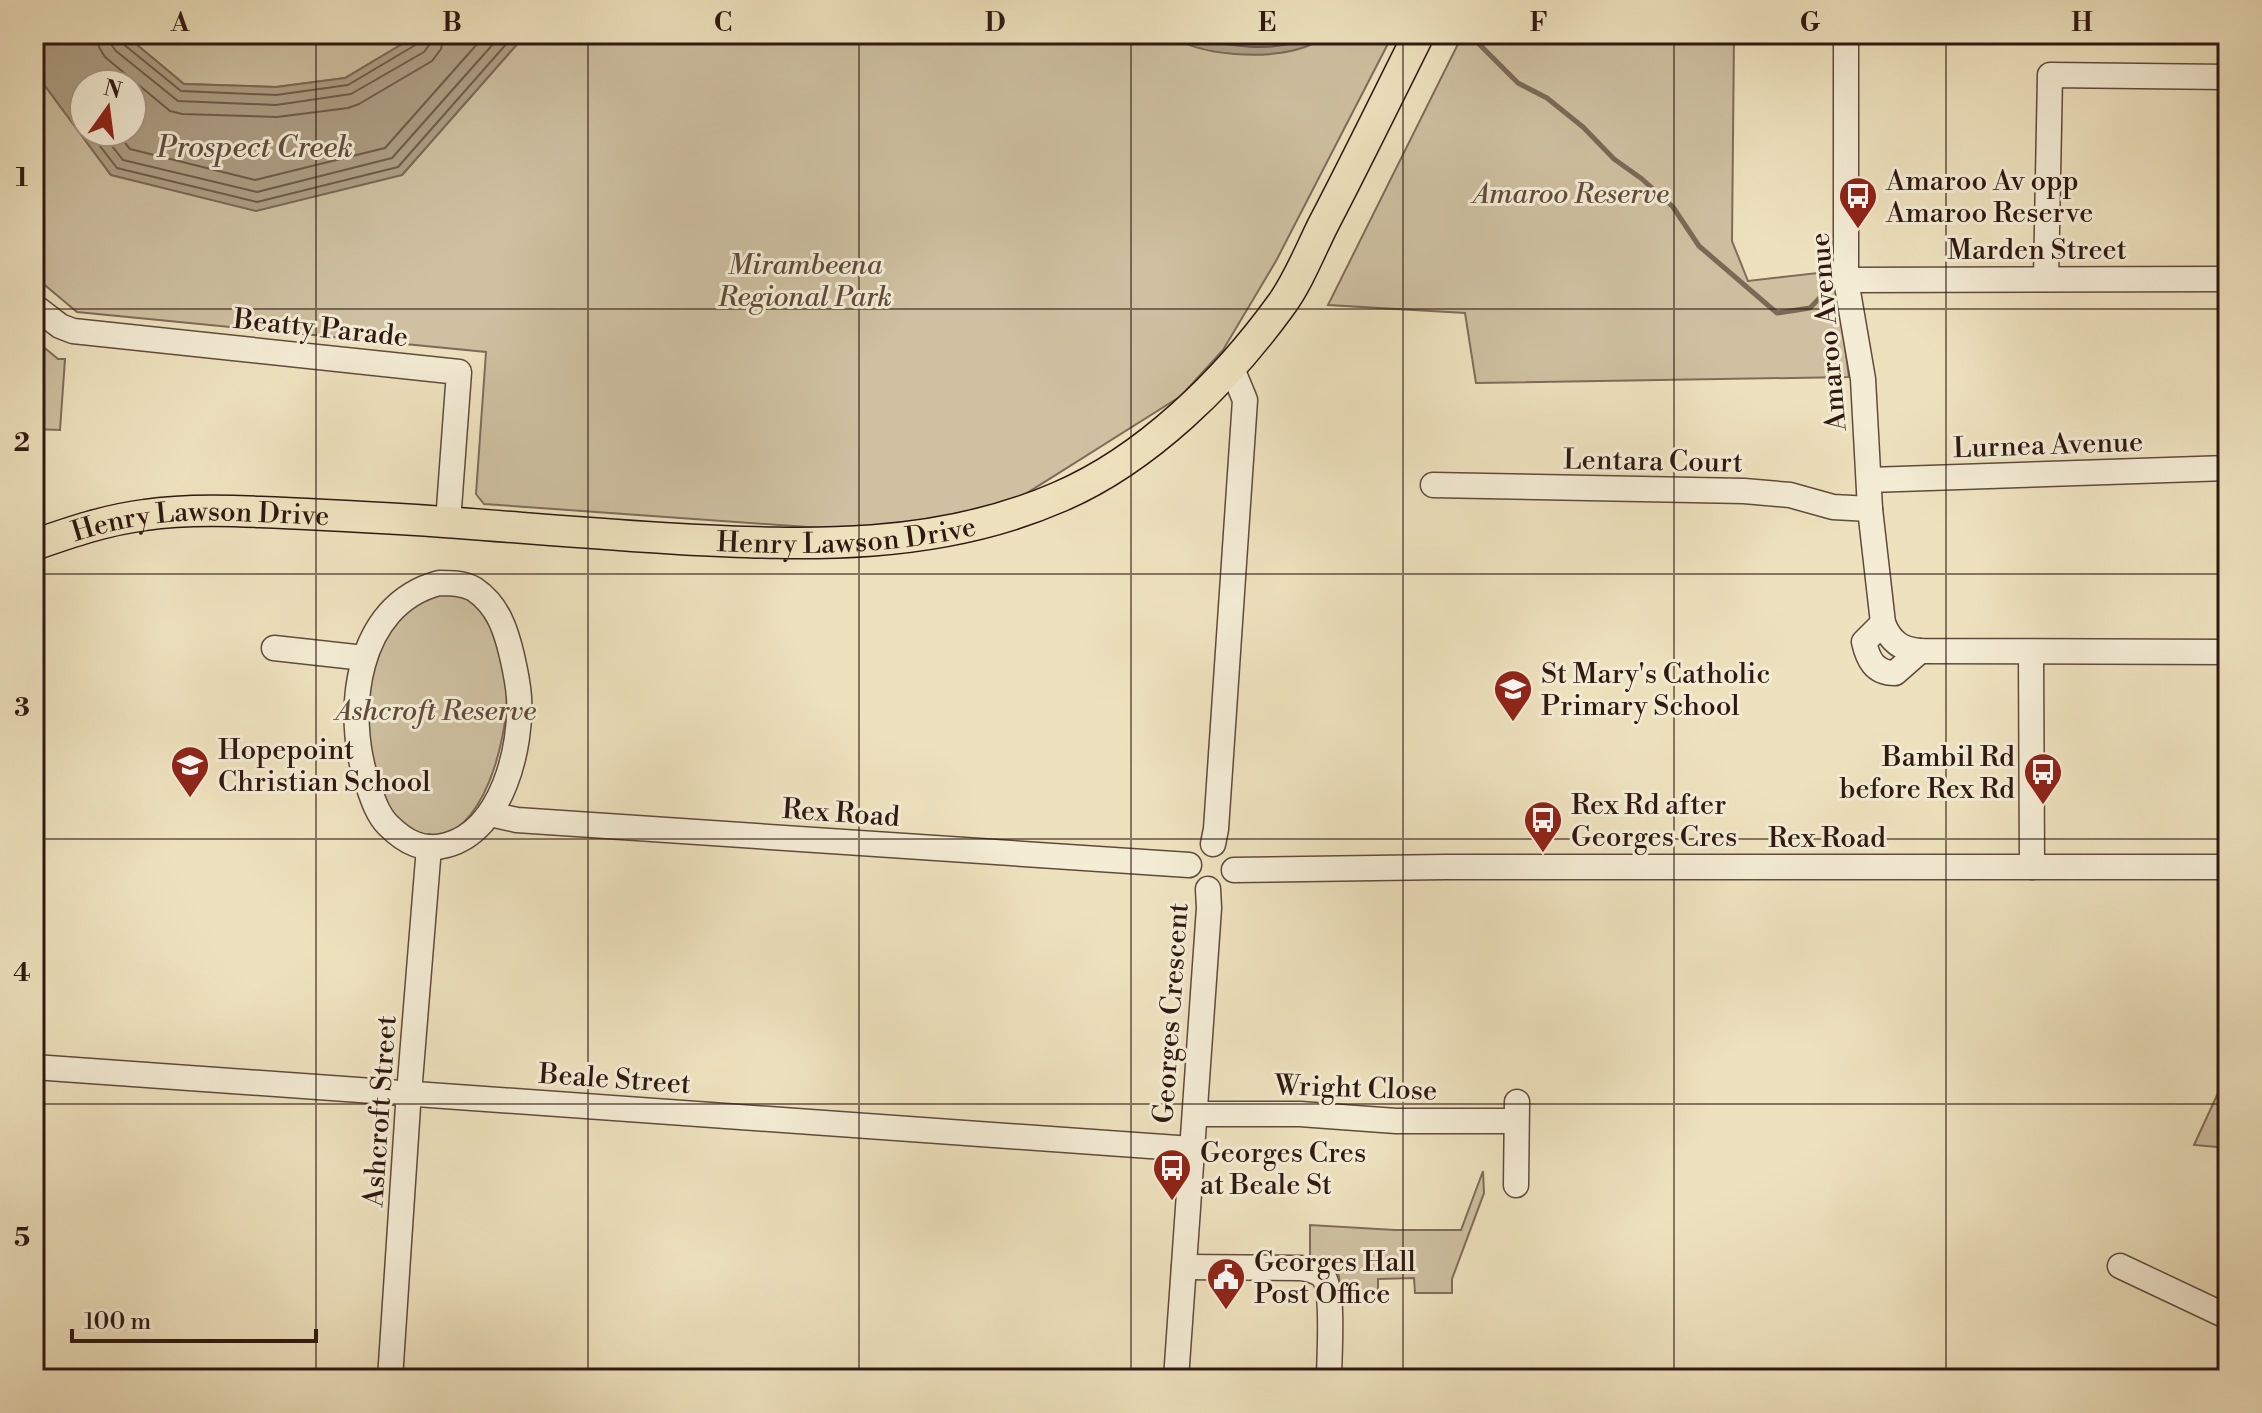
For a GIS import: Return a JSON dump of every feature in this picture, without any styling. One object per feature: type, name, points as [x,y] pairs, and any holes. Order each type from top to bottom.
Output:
[{"type":"main road","name":"Henry Lawson Drive","points":[[34,545],[109,521],[175,511],[279,512],[756,543],[861,543],[911,539],[1018,513],[1061,497],[1098,478],[1133,454],[1198,400],[1231,366],[1283,303],[1419,34]]},
{"type":"street","name":"Amaroo Avenue","points":[[1846,34],[1846,280],[1863,379],[1870,509],[1883,623],[1864,642],[1868,660],[1884,673],[1895,673],[1920,651],[2228,652]]},
{"type":"street","points":[[2046,279],[2050,75],[2228,77]]},
{"type":"street","name":"Marden Street","points":[[1846,280],[2228,279]]},
{"type":"street","name":"Beatty Parade","points":[[34,306],[60,326],[73,331],[459,372],[448,522]]},
{"type":"street","points":[[1213,844],[1245,400],[1231,366]]},
{"type":"street","name":"Lurnea Avenue","points":[[1869,480],[2228,468]]},
{"type":"street","name":"Lentara Court","points":[[1433,485],[1744,491],[1790,495],[1833,507],[1870,509]]},
{"type":"street","points":[[439,583],[472,588],[487,600],[500,617],[506,632],[519,698],[515,752],[504,787],[490,814],[459,842],[429,847],[403,839],[385,821],[372,798],[357,737],[357,700],[364,658],[388,615],[400,602],[414,592],[439,583]]},
{"type":"street","points":[[274,648],[364,658]]},
{"type":"street","points":[[2031,652],[2032,867]]},
{"type":"street","name":"Rex Road","points":[[490,814],[533,821],[1189,865]]},
{"type":"street","points":[[1213,844],[1227,850],[1234,870],[1225,885],[1208,889],[1192,878],[1189,865],[1196,850],[1213,844]]},
{"type":"street","name":"Ashcroft Street","points":[[390,1379],[429,847]]},
{"type":"street","name":"Rex Road","points":[[1234,870],[1430,867],[2228,867]]},
{"type":"street","name":"Georges Crescent","points":[[1176,1379],[1208,889]]},
{"type":"street","name":"Beale Street","points":[[34,1067],[1192,1149]]},
{"type":"street","name":"Wright Close","points":[[1195,1114],[1311,1114],[1396,1121],[1516,1111],[1516,1185]]},
{"type":"street","points":[[2120,1266],[2228,1317]]},
{"type":"street","points":[[1184,1267],[1302,1268],[1323,1275],[1329,1303],[1329,1379]]},
{"type":"green space","points":[[124,34],[419,34],[345,78],[276,87],[184,84]]},
{"type":"green space","name":"Mirambeena Regional Park","points":[[526,34],[1393,34],[1276,261],[1223,350],[1181,396],[1016,500],[897,528],[821,528],[484,504],[476,494],[486,352],[77,312],[34,276],[34,71],[68,117],[68,148],[91,148],[111,175],[402,175]]},
{"type":"green space","name":"Amaroo Reserve","points":[[1463,34],[1734,34],[1732,241],[1748,281],[1835,271],[1849,377],[1476,383],[1465,313],[1328,305]]},
{"type":"green space","points":[[34,339],[58,359],[65,359],[60,430],[34,429]]},
{"type":"green space","name":"Ashcroft Reserve","points":[[453,590],[478,608],[495,632],[505,673],[506,716],[497,760],[479,803],[466,820],[450,832],[426,836],[400,822],[383,798],[369,750],[367,692],[380,647],[396,620],[418,600]]},
{"type":"green space","points":[[2218,1093],[2228,1093],[2228,1153],[2217,1147],[2194,1145]]},
{"type":"green space","points":[[1483,1171],[1484,1193],[1452,1279],[1452,1293],[1415,1293],[1414,1278],[1378,1279],[1378,1293],[1341,1293],[1335,1267],[1327,1262],[1310,1260],[1310,1225],[1461,1230]]},
{"type":"water","name":"Prospect Creek","points":[[34,34],[124,34],[184,84],[276,87],[345,78],[419,34],[526,34],[402,175],[256,211],[111,175],[91,148],[148,148],[148,68],[68,68],[68,117],[34,71]]},
{"type":"water","points":[[1167,34],[1326,34],[1305,47],[1254,55],[1198,48]]},
{"type":"waterway","points":[[1464,34],[1476,41],[1518,83],[1547,98],[1583,127],[1614,159],[1642,179],[1673,207],[1699,246],[1777,313],[1810,308],[1831,286]]},
{"type":"place","name":"Amaroo Av opp Amaroo Reserve","points":[[1858,230]]},
{"type":"place","name":"St Mary's Catholic Primary School","points":[[1513,723]]},
{"type":"place","name":"Hopepoint Christian School","points":[[190,799]]},
{"type":"place","name":"Bambil Rd before Rex Rd","points":[[2043,806]]},
{"type":"place","name":"Rex Rd after Georges Cres","points":[[1543,854]]},
{"type":"place","name":"Georges Cres at Beale St","points":[[1172,1202]]},
{"type":"place","name":"Georges Hall Post Office","points":[[1226,1311]]}]
